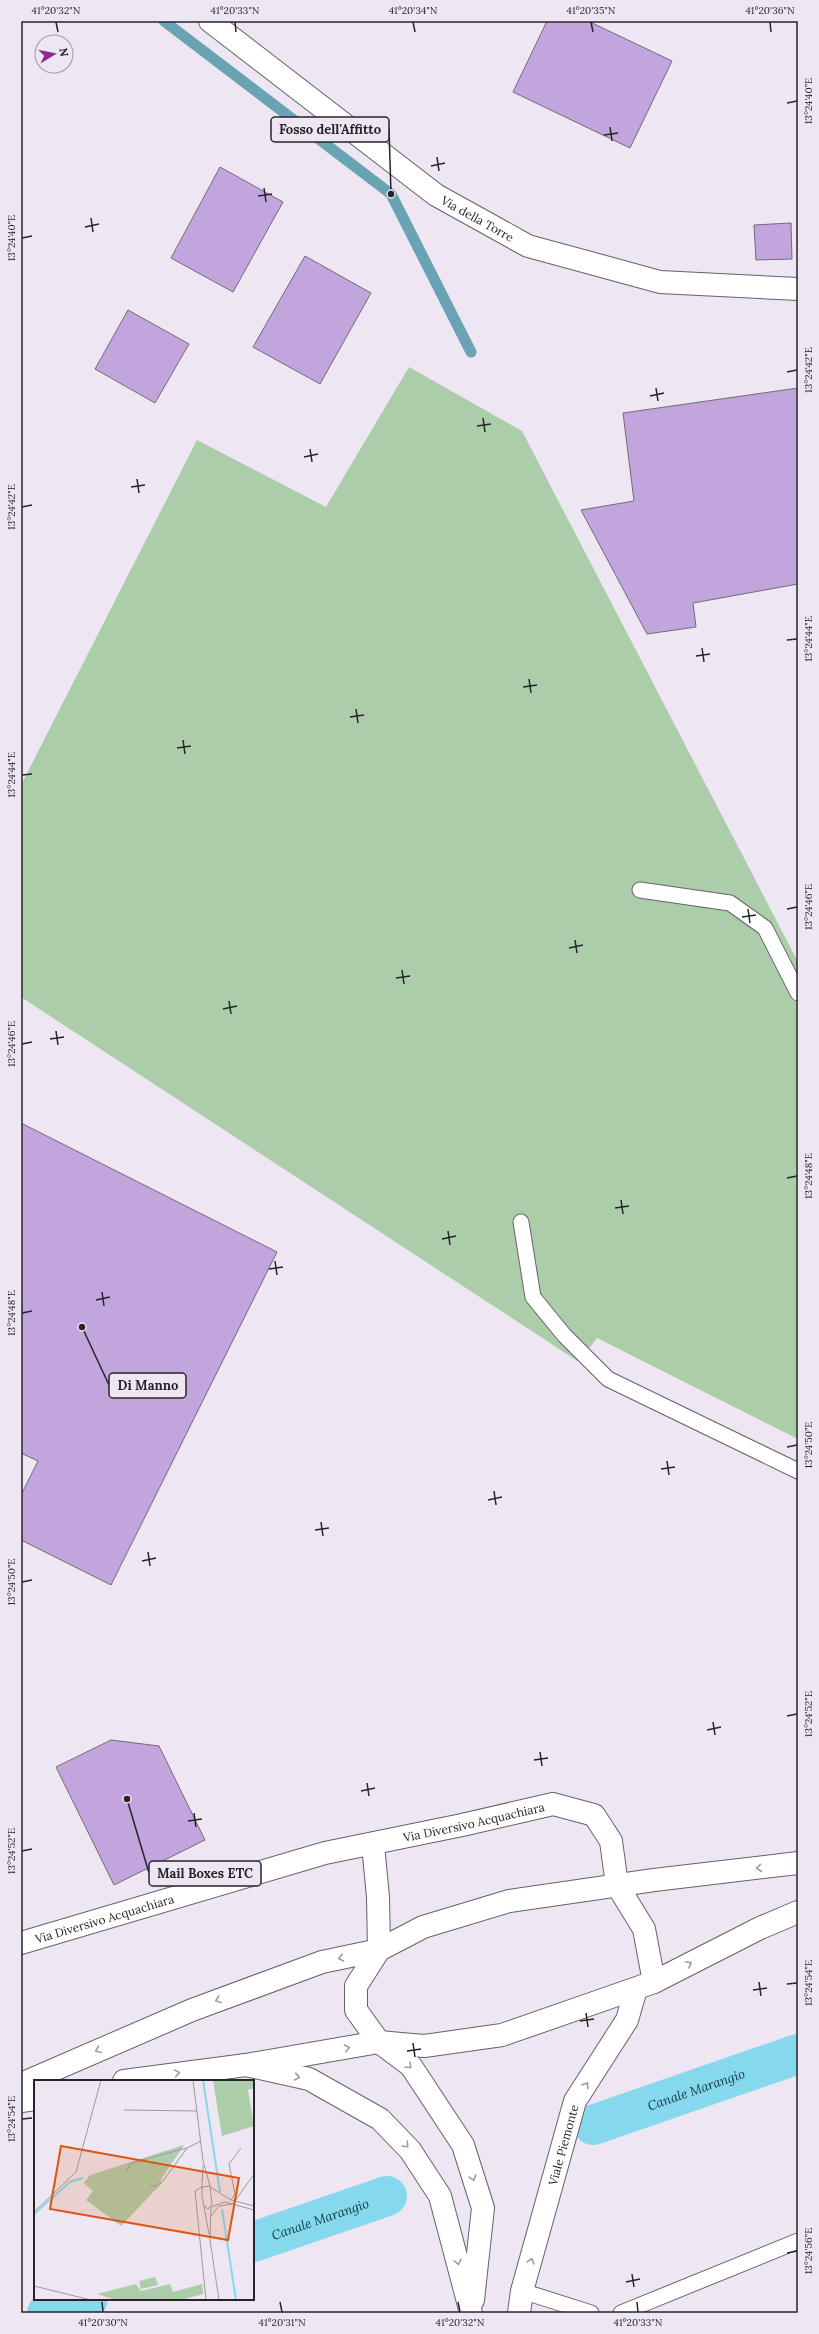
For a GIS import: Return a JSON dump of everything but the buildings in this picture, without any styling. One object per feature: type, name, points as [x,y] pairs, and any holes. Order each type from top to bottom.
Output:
[{"type":"street","name":"Via della Torre","points":[[210,21],[436,195],[528,246],[660,282],[798,289]]},
{"type":"street","name":"Via Diversivo Acquachiara","points":[[21,1943],[325,1853],[373,1844],[553,1804],[594,1815],[610,1841],[617,1885],[644,1929],[645,1985]]},
{"type":"street","points":[[373,1844],[378,1897],[379,1950],[356,1986],[356,2010],[379,2042],[411,2066],[463,2145],[483,2208],[471,2313]]},
{"type":"street","points":[[21,2084],[206,2005],[322,1962],[379,1950],[423,1927],[509,1901],[617,1885],[798,1863]]},
{"type":"street","points":[[132,2080],[246,2065],[379,2042],[424,2046],[502,2035],[645,1985],[760,1928],[798,1912]]},
{"type":"street","name":"Viale Piemonte","points":[[519,2313],[522,2291],[576,2101],[627,2020],[645,1985]]},
{"type":"street","points":[[246,2065],[309,2079],[380,2119],[410,2150],[440,2196],[471,2313]]},
{"type":"street","points":[[21,2101],[34,2099]]},
{"type":"lane","points":[[640,890],[730,903],[765,928],[798,992]]},
{"type":"lane","points":[[521,1222],[533,1297],[564,1335],[608,1379],[798,1471]]},
{"type":"lane","points":[[621,2313],[798,2241]]},
{"type":"lane","points":[[522,2291],[591,2313]]},
{"type":"green space","points":[[409,367],[522,431],[798,962],[798,1439],[597,1338],[579,1362],[21,997],[21,785],[197,440],[326,507]]},
{"type":"waterway","points":[[164,21],[391,194],[471,352]]},
{"type":"waterway","name":"Canale Marangio","points":[[593,2125],[798,2054]]},
{"type":"waterway","name":"Canale Marangio","points":[[254,2242],[387,2196]]},
{"type":"waterway","name":"Canale Marangio","points":[[47,2313],[85,2300]]},
{"type":"place","name":"Fosso dell'Affitto","points":[[391,194]]},
{"type":"place","name":"Di Manno","points":[[82,1327]]},
{"type":"place","name":"Mail Boxes ETC","points":[[127,1799]]}]
